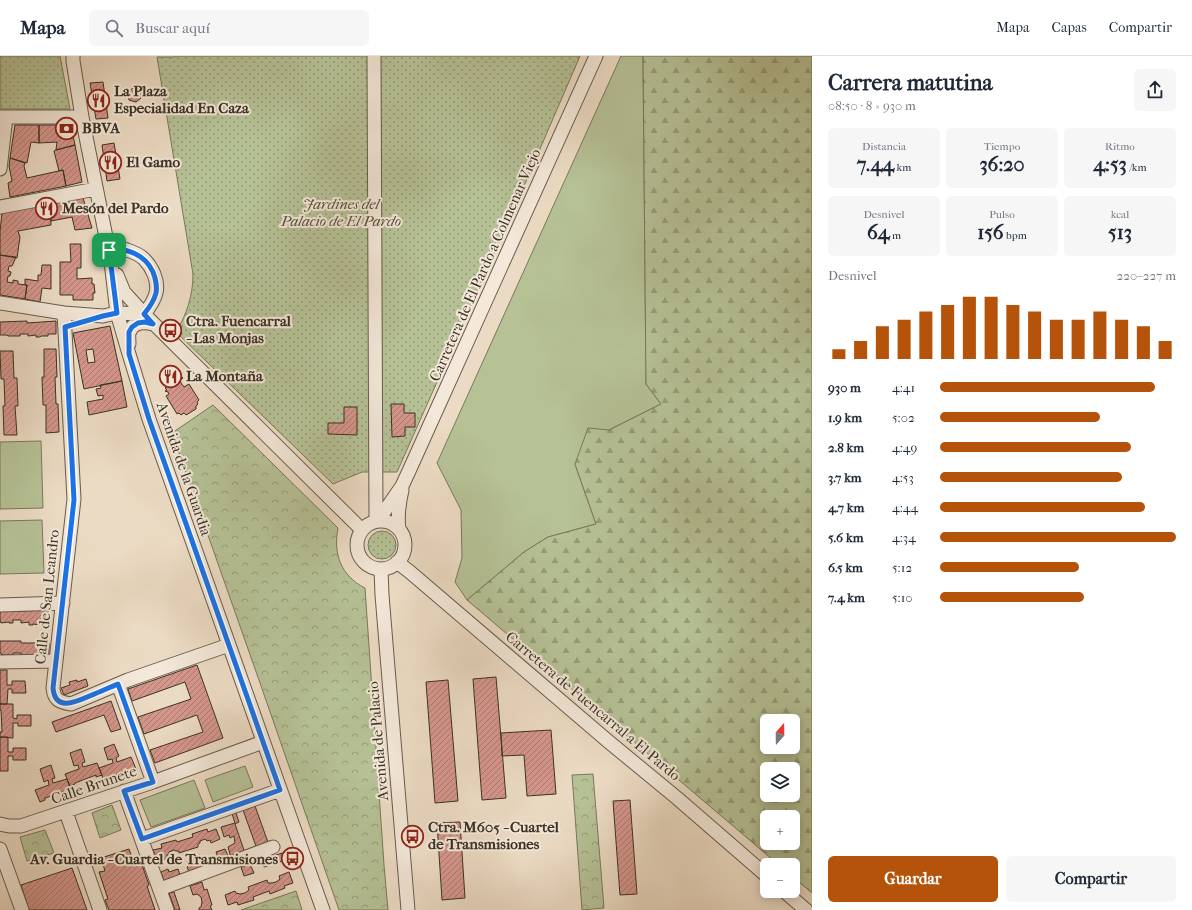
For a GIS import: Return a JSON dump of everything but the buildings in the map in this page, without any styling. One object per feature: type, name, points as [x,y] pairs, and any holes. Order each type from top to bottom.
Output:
[{"type":"street","points":[[374,56],[378,521]]},
{"type":"street","name":"Carretera de El Pardo a Colmenar Viejo","points":[[402,486],[596,56]]},
{"type":"street","name":"Avenida de la Guardia","points":[[72,58],[82,117],[110,256],[117,313],[129,354],[149,419],[323,910]]},
{"type":"street","points":[[0,169],[3,117],[82,117]]},
{"type":"street","points":[[0,207],[96,189]]},
{"type":"street","points":[[144,314],[151,305],[156,292],[153,271],[143,258],[126,249],[110,256],[124,292],[153,324],[362,530]]},
{"type":"street","points":[[117,313],[123,307],[124,292]]},
{"type":"street","points":[[0,303],[64,313],[103,316]]},
{"type":"street","name":"Calle de San Leandro","points":[[64,313],[74,500],[53,686],[54,694],[62,703],[71,704],[118,684],[229,645]]},
{"type":"street","points":[[65,327],[117,313],[144,314]]},
{"type":"street","points":[[129,354],[129,332],[132,327],[138,323],[145,322],[153,324]]},
{"type":"street","points":[[378,521],[392,524],[399,529],[403,535],[405,546],[403,555],[397,562],[390,567],[381,569],[373,568],[366,564],[360,557],[356,544],[357,539],[366,526],[378,521],[402,486]]},
{"type":"street","points":[[399,529],[397,519],[398,504],[402,486]]},
{"type":"street","name":"Carretera de Fuencarral a El Pardo","points":[[397,562],[760,870]]},
{"type":"street","name":"Avenida de Palacio","points":[[381,569],[408,910]]},
{"type":"street","points":[[0,605],[63,603]]},
{"type":"street","points":[[0,662],[56,661]]},
{"type":"street","points":[[118,684],[153,782]]},
{"type":"street","name":"Calle Brunete","points":[[0,824],[21,826],[66,812],[263,742]]},
{"type":"street","points":[[142,839],[280,790]]},
{"type":"street","points":[[124,791],[167,910]]},
{"type":"street","points":[[66,812],[100,910]]},
{"type":"street","points":[[160,889],[273,847]]},
{"type":"street","points":[[0,849],[22,910]]},
{"type":"street","points":[[792,898],[806,910]]},
{"type":"green space","points":[[0,56],[60,56],[70,109],[0,109]]},
{"type":"green space","name":"Jardines del Palacio de El Pardo","points":[[580,56],[397,472],[362,472],[333,484],[176,332],[189,304],[193,274],[157,57]]},
{"type":"green space","points":[[621,56],[643,56],[646,384],[661,404],[609,430],[575,464],[596,524],[548,537],[524,552],[467,600],[455,582],[462,558],[461,510],[437,463]]},
{"type":"green space","points":[[643,56],[812,56],[812,893],[800,883],[800,858],[771,858],[761,850],[800,850],[800,810],[760,810],[760,849],[467,600],[524,552],[548,537],[596,524],[575,464],[588,428],[609,430],[661,404],[646,384]]},
{"type":"green space","points":[[213,405],[338,528],[337,547],[341,563],[350,577],[365,588],[388,910],[339,910],[172,433]]},
{"type":"green space","points":[[41,441],[43,508],[0,509],[0,442]]},
{"type":"green space","points":[[42,520],[44,573],[0,574],[0,521]]},
{"type":"green space","points":[[382,531],[392,535],[396,545],[392,555],[382,559],[372,555],[368,545],[372,535]]},
{"type":"green space","points":[[245,766],[253,787],[213,802],[205,780]]},
{"type":"green space","points":[[593,774],[604,908],[582,910],[572,775]]},
{"type":"green space","points":[[194,780],[205,808],[151,827],[140,800]]},
{"type":"green space","points":[[112,805],[121,830],[100,838],[92,813]]},
{"type":"green space","points":[[45,830],[54,853],[27,861],[20,837]]},
{"type":"green space","points":[[296,891],[302,910],[241,910]]},
{"type":"place","name":"La Plaza Especialidad En Caza","points":[[99,100]]},
{"type":"place","name":"BBVA","points":[[67,128]]},
{"type":"place","name":"El Gamo","points":[[111,162]]},
{"type":"place","name":"Mesón del Pardo","points":[[46,208]]},
{"type":"place","name":"Ctra. Fuencarral - Las Monjas","points":[[171,330]]},
{"type":"place","name":"La Montaña","points":[[170,376]]},
{"type":"place","name":"Ctra. M605 - Cuartel de Transmisiones","points":[[412,836]]},
{"type":"place","name":"Av. Guardia - Cuartel de Transmisiones","points":[[293,859]]},
{"type":"route","points":[[126,249],[143,258],[153,271],[156,292],[151,305],[144,314],[153,324],[145,322],[138,323],[132,327],[129,332],[129,354],[149,419],[280,790],[142,839],[124,791],[153,782],[118,684],[71,704],[62,703],[57,699],[53,688],[74,500],[65,327],[117,313],[109,250],[126,249]]}]
